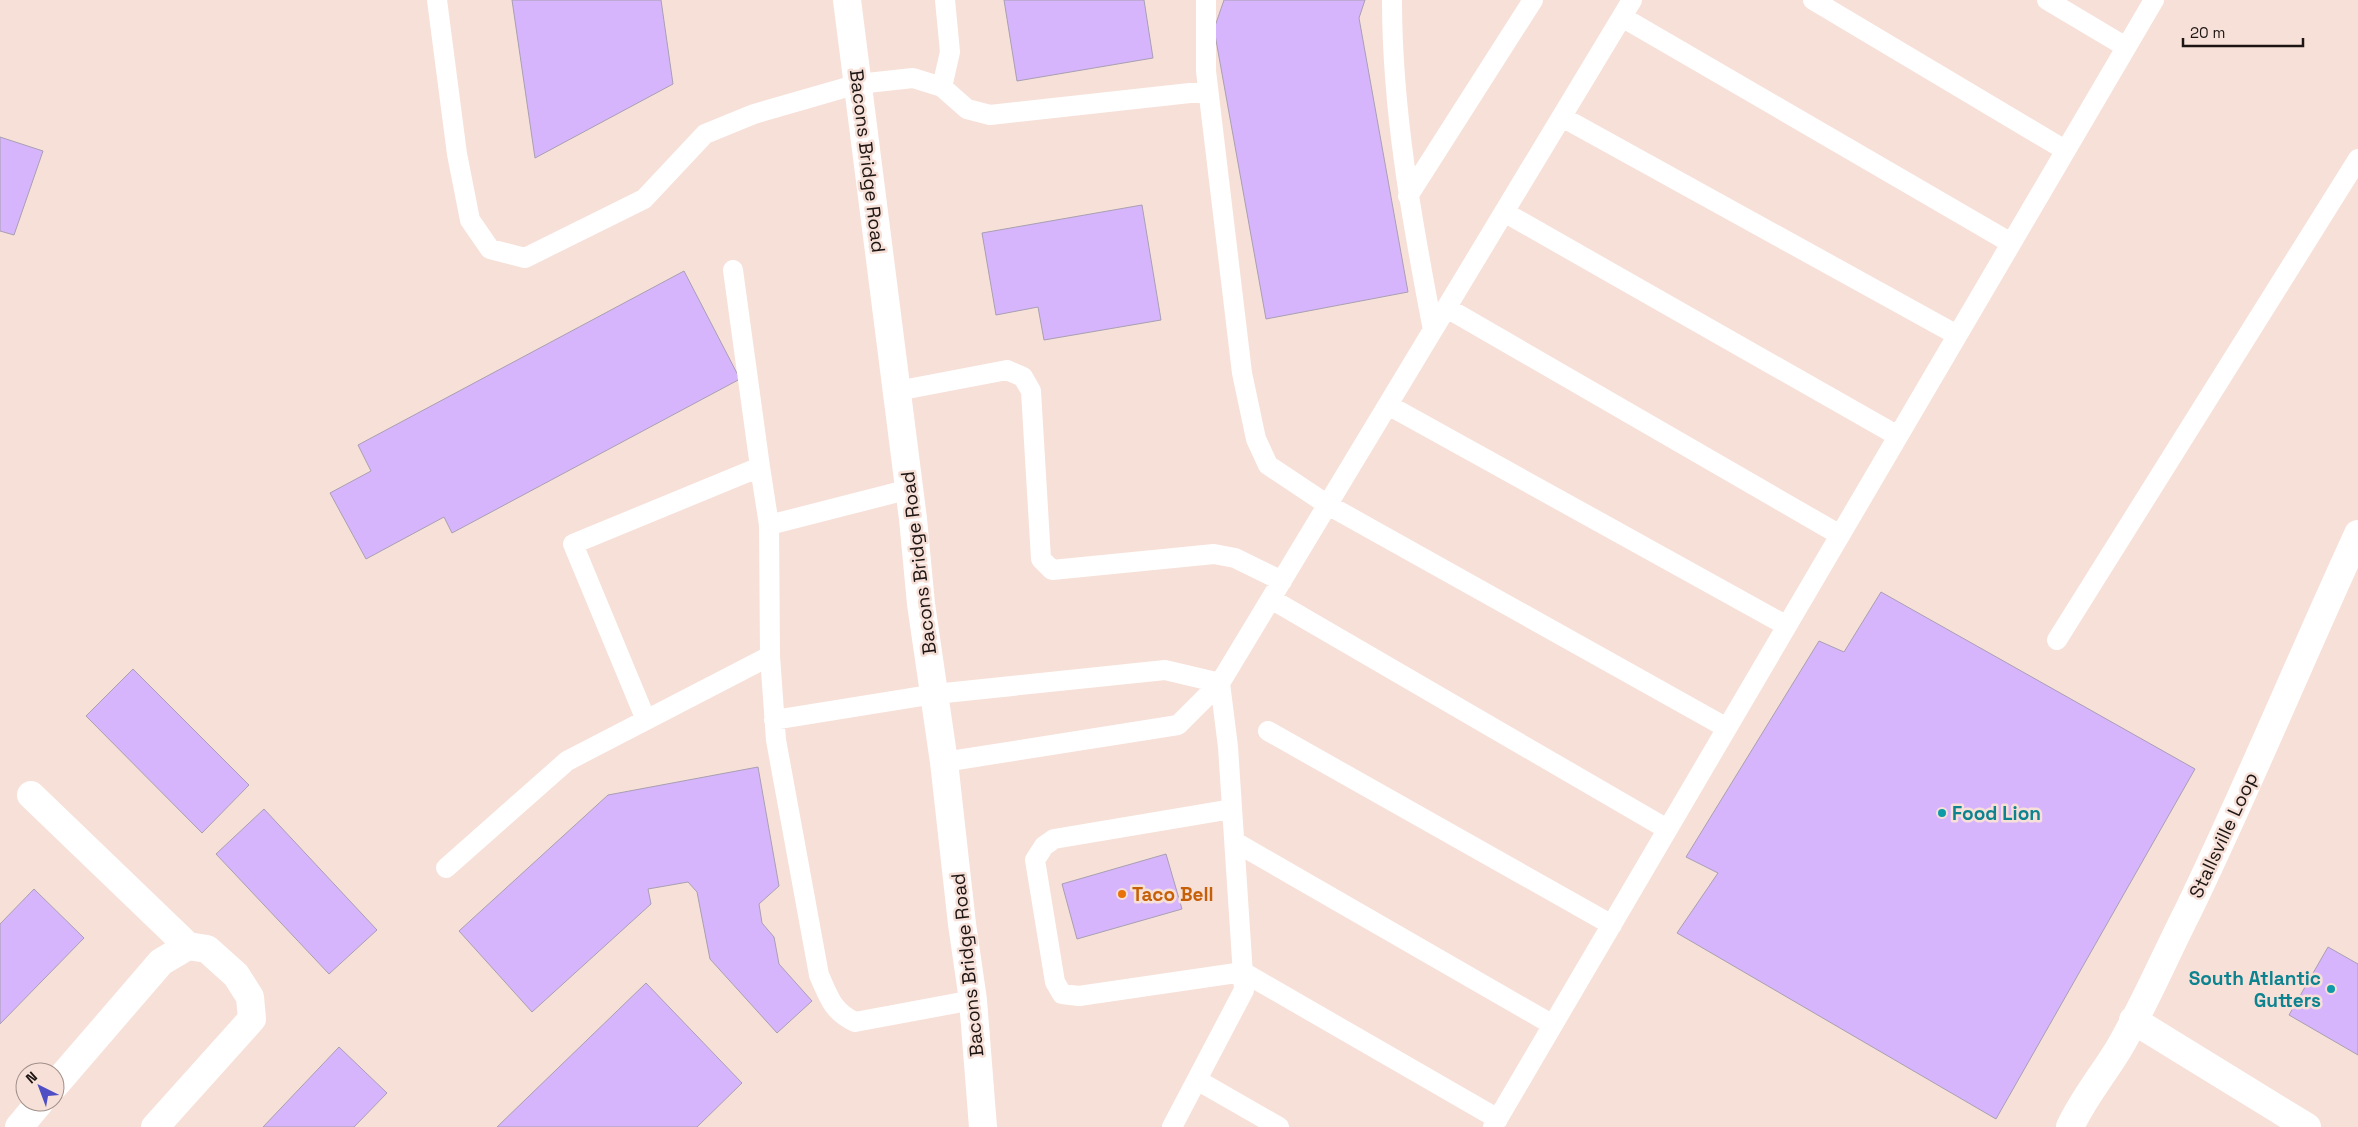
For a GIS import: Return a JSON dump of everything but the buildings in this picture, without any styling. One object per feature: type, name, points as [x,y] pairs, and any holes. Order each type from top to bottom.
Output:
[{"type":"street","name":"Bacons Bridge Road","points":[[847,0],[910,489],[921,604],[944,762],[962,924],[973,1000],[983,1127]]},
{"type":"street","name":"Stallsville Loop","points":[[2070,1127],[2077,1111],[2118,1048],[2188,910],[2284,704],[2314,629],[2358,534]]},
{"type":"street","points":[[31,795],[188,946],[207,949],[236,975],[250,997],[252,1019],[155,1127]]},
{"type":"street","points":[[65,1073],[161,962],[188,946]]},
{"type":"street","points":[[2133,1020],[2307,1127]]},
{"type":"lane","points":[[436,0],[456,154],[470,220],[490,249],[524,258],[644,200],[705,134],[754,114],[858,84],[913,78],[942,87],[967,109],[990,115],[1208,91]]},
{"type":"lane","points":[[942,87],[950,52],[945,0]]},
{"type":"lane","points":[[1206,0],[1206,71],[1242,373],[1256,439],[1268,465],[1328,505],[1727,728]]},
{"type":"lane","points":[[1392,0],[1392,48],[1408,196],[1433,330]]},
{"type":"lane","points":[[1408,196],[1533,0]]},
{"type":"lane","points":[[944,762],[1178,725],[1220,683],[1632,0]]},
{"type":"lane","points":[[1813,0],[2065,150]]},
{"type":"lane","points":[[2047,0],[2126,47]]},
{"type":"lane","points":[[1232,809],[1054,839],[1044,846],[1035,860],[1055,982],[1062,994],[1079,996],[1243,972],[1496,1123],[2154,0]]},
{"type":"lane","points":[[1622,17],[2011,243]]},
{"type":"lane","points":[[1562,117],[1957,335]]},
{"type":"lane","points":[[2058,640],[2358,159]]},
{"type":"lane","points":[[1504,212],[1898,436]]},
{"type":"lane","points":[[734,270],[769,525],[770,656],[776,740],[819,976],[834,1008],[843,1016],[855,1022],[973,1000]]},
{"type":"lane","points":[[1447,308],[1840,535]]},
{"type":"lane","points":[[897,391],[1007,370],[1022,376],[1031,392],[1041,559],[1052,570],[1214,554],[1235,558],[1282,581]]},
{"type":"lane","points":[[1388,405],[1787,626]]},
{"type":"lane","points":[[646,720],[573,544],[760,467]]},
{"type":"lane","points":[[769,525],[910,489]]},
{"type":"lane","points":[[1271,599],[1667,829]]},
{"type":"lane","points":[[446,868],[567,761],[770,656]]},
{"type":"lane","points":[[774,720],[935,694],[1165,670],[1220,683]]},
{"type":"lane","points":[[1172,1127],[1244,990],[1228,747],[1220,683]]},
{"type":"lane","points":[[1268,731],[1612,925]]},
{"type":"lane","points":[[1235,842],[1553,1024]]},
{"type":"lane","points":[[1197,1080],[1280,1127]]},
{"type":"place","name":"Food Lion","points":[[1942,813]]},
{"type":"place","name":"Taco Bell","points":[[1122,894]]},
{"type":"place","name":"South Atlantic Gutters","points":[[2331,989]]}]
